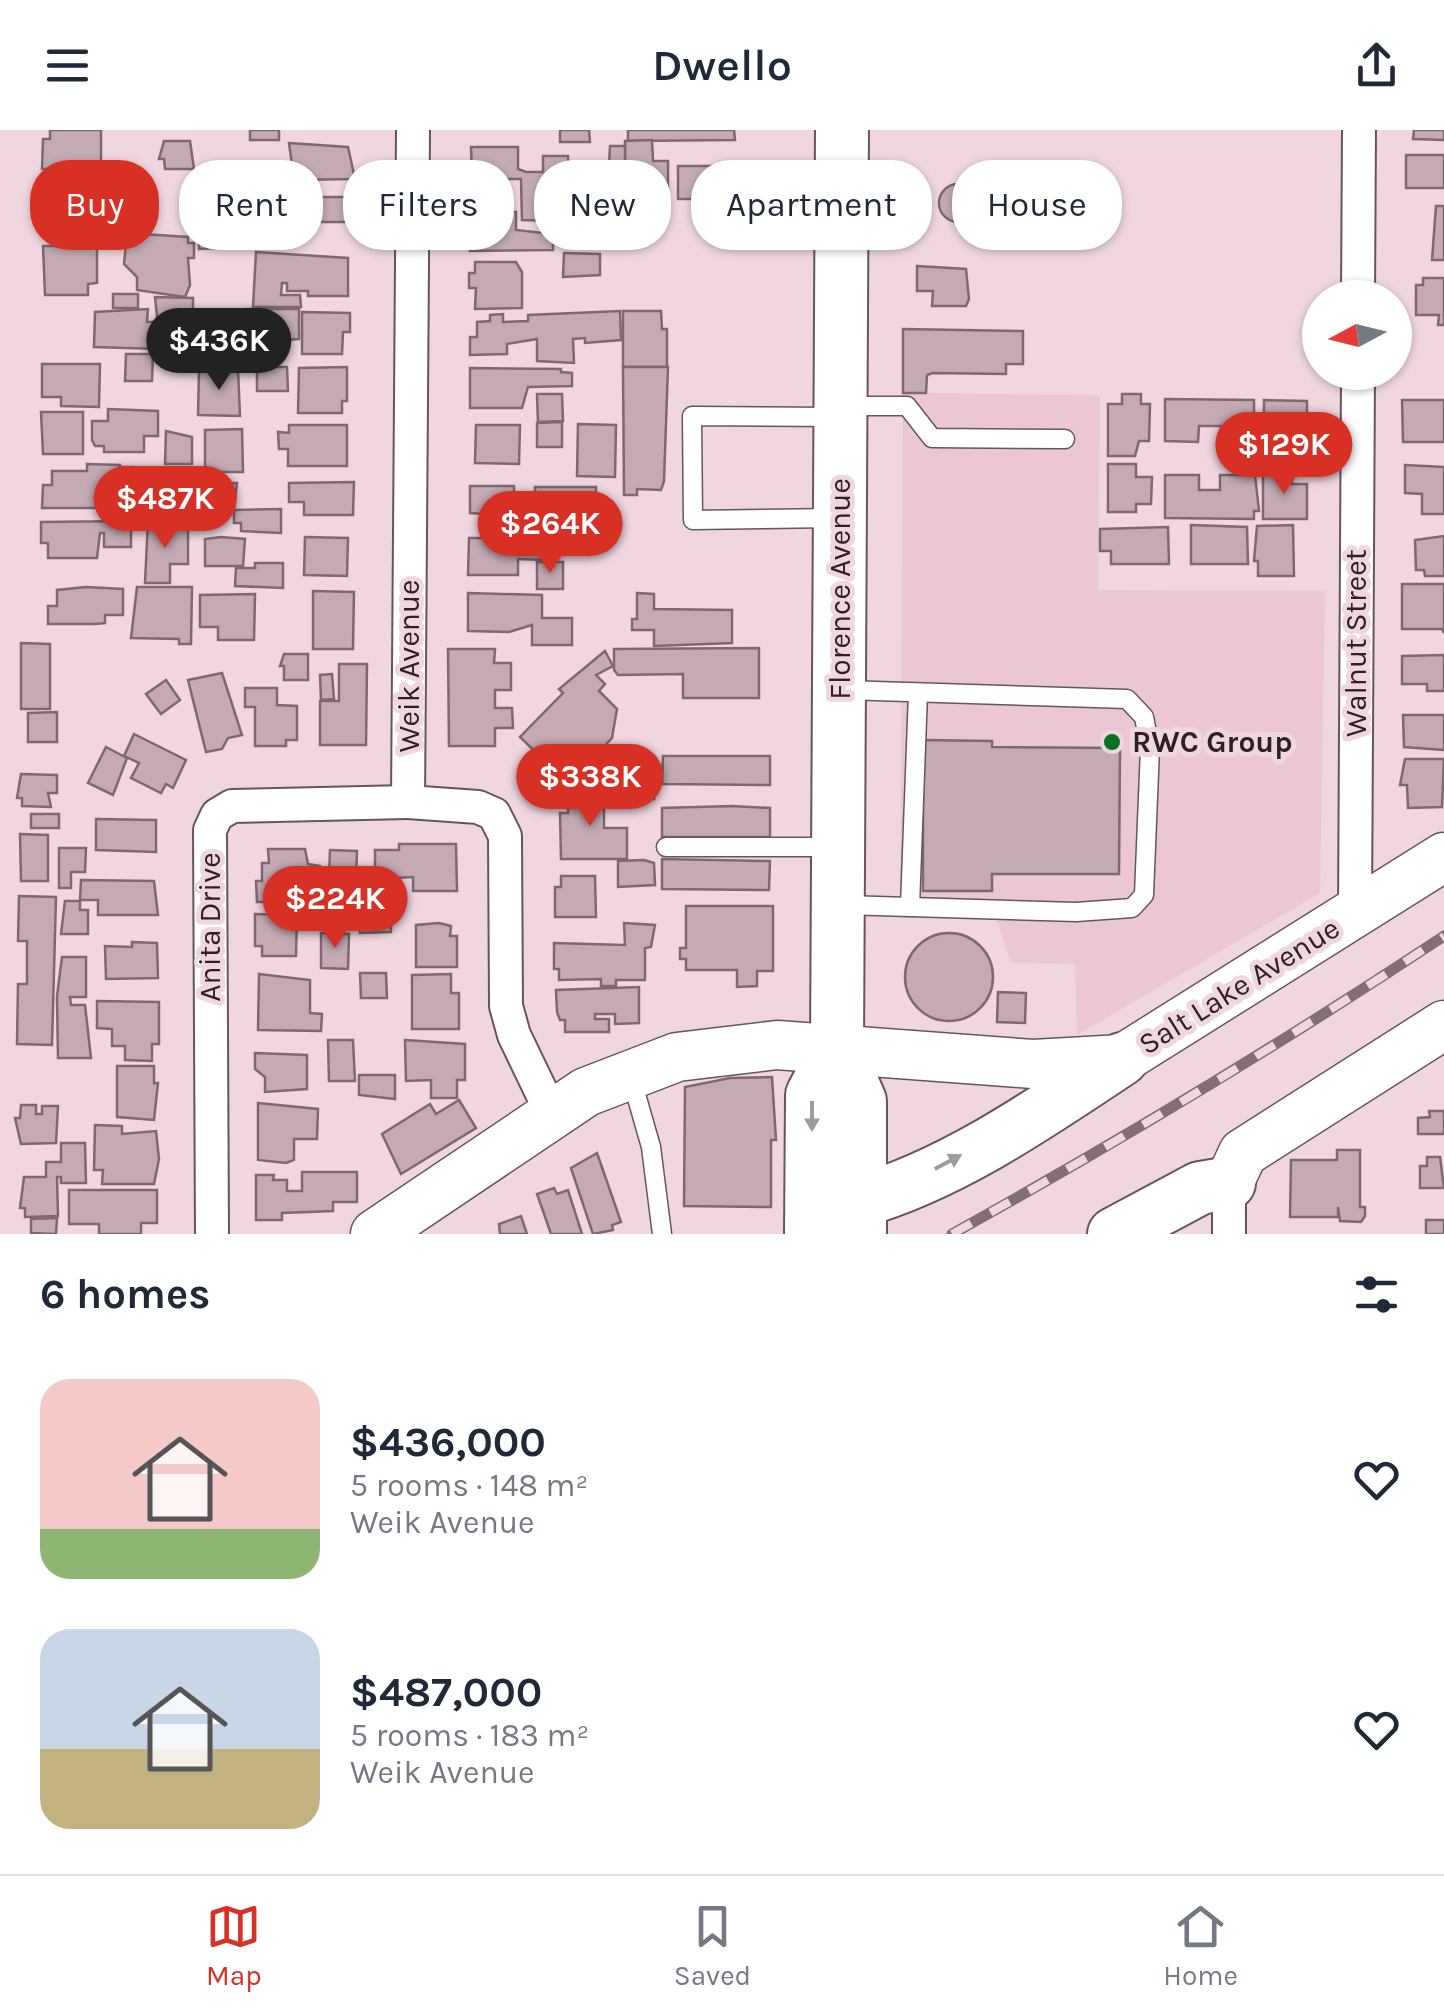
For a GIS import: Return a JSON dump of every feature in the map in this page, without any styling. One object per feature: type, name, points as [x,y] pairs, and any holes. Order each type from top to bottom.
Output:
[{"type":"main road","name":"Florence Avenue","points":[[838,1048],[842,130]]},
{"type":"main road","points":[[838,1048],[860,1101],[860,1218]]},
{"type":"main road","points":[[812,1234],[812,1095],[838,1048]]},
{"type":"main road","points":[[860,1218],[895,1191],[1051,1107],[1122,1059]]},
{"type":"main road","points":[[1134,1229],[1200,1188],[1229,1183]]},
{"type":"street","name":"Weik Avenue","points":[[408,802],[413,130]]},
{"type":"street","points":[[1358,280],[1359,130]]},
{"type":"street","name":"Walnut Street","points":[[1355,914],[1358,390]]},
{"type":"street","points":[[408,802],[478,807],[494,814],[505,836],[506,1006],[514,1035],[552,1114]]},
{"type":"street","name":"Anita Drive","points":[[212,1234],[210,830],[217,815],[232,806],[408,802]]},
{"type":"street","name":"Salt Lake Avenue","points":[[376,1234],[552,1114],[629,1072],[728,1048],[838,1048],[1032,1064],[1122,1059],[1444,857]]},
{"type":"street","points":[[1229,1234],[1229,1183],[1243,1153],[1444,1025]]},
{"type":"lane","points":[[840,518],[692,520],[692,416],[907,406],[932,438],[1065,439]]},
{"type":"lane","points":[[838,904],[1076,912],[1132,908],[1144,895],[1150,748],[1144,717],[1127,699],[839,690]]},
{"type":"lane","points":[[910,906],[918,692]]},
{"type":"lane","points":[[666,847],[838,847]]},
{"type":"lane","points":[[629,1072],[651,1147],[662,1234]]},
{"type":"shaded area","name":"RWC Group","points":[[903,393],[1100,395],[1098,590],[1325,591],[1320,893],[1077,1035],[1075,964],[1011,963],[996,918],[900,918]]},
{"type":"building","points":[[50,130],[101,130],[101,160],[42,160],[43,139],[50,139]]},
{"type":"building","points":[[250,130],[279,130],[279,140],[250,140]]},
{"type":"building","points":[[560,130],[589,130],[590,142],[560,142]]},
{"type":"building","points":[[628,130],[734,130],[735,140],[628,141]]},
{"type":"building","points":[[1414,130],[1444,130],[1444,140],[1413,139]]},
{"type":"building","points":[[652,140],[653,160],[625,160],[625,141]]},
{"type":"building","points":[[164,141],[190,141],[193,160],[179,160],[179,169],[165,169],[164,159],[159,159]]},
{"type":"building","points":[[289,143],[348,147],[351,160],[343,160],[343,179],[323,180],[323,160],[291,160]]},
{"type":"building","points":[[610,146],[625,146],[625,160],[609,160]]},
{"type":"building","points":[[471,147],[518,147],[518,169],[534,172],[534,220],[522,220],[521,179],[514,179],[514,160],[471,160]]},
{"type":"building","points":[[1406,155],[1444,155],[1444,188],[1406,188]]},
{"type":"building","points":[[543,156],[568,156],[568,160],[543,160]]},
{"type":"building","points":[[678,166],[691,166],[691,199],[678,199]]},
{"type":"building","points":[[951,185],[952,221],[944,217],[939,203],[944,189]]},
{"type":"building","points":[[323,197],[343,197],[343,222],[323,222]]},
{"type":"building","points":[[1436,206],[1444,206],[1444,260],[1432,260]]},
{"type":"building","points":[[514,212],[516,230],[534,232],[534,250],[553,250],[470,251],[514,250]]},
{"type":"building","points":[[159,235],[179,236],[179,250],[194,250],[194,258],[188,258],[190,285],[185,297],[137,290],[137,277],[124,264],[125,250],[159,250]]},
{"type":"building","points":[[43,250],[97,250],[97,283],[88,284],[88,295],[45,295]]},
{"type":"building","points":[[256,252],[348,258],[348,296],[308,296],[308,291],[287,291],[287,283],[282,283],[281,295],[300,295],[301,307],[253,307]]},
{"type":"building","points":[[564,253],[600,254],[600,275],[563,277]]},
{"type":"building","points":[[475,262],[516,262],[522,272],[522,308],[475,309],[476,288],[469,288],[469,273],[475,273]]},
{"type":"building","points":[[917,266],[966,269],[966,306],[932,306],[933,291],[917,291]]},
{"type":"building","points":[[1423,278],[1444,278],[1444,325],[1438,325],[1439,315],[1416,315],[1416,285],[1423,285]]},
{"type":"building","points":[[113,294],[138,294],[138,308],[113,308]]},
{"type":"building","points":[[155,297],[193,298],[193,333],[175,333],[175,326],[158,326]]},
{"type":"building","points":[[148,309],[147,322],[158,322],[158,349],[94,347],[95,312]]},
{"type":"building","points":[[247,309],[299,309],[299,339],[252,342],[248,338],[248,348],[205,348],[205,313],[247,313]]},
{"type":"building","points":[[620,311],[621,340],[585,343],[585,338],[573,339],[574,363],[537,361],[537,339],[507,344],[507,354],[470,355],[470,337],[477,337],[477,322],[490,321],[490,315],[503,314],[503,322],[528,321],[528,315]]},
{"type":"building","points":[[623,311],[661,311],[662,329],[667,329],[667,367],[623,367]]},
{"type":"building","points":[[302,312],[350,313],[350,332],[343,332],[342,354],[302,354]]},
{"type":"building","points":[[903,329],[1023,331],[1023,364],[1006,364],[1006,374],[933,373],[927,375],[926,393],[903,393]]},
{"type":"building","points":[[126,354],[153,354],[152,381],[125,381]]},
{"type":"building","points":[[42,364],[100,364],[99,407],[61,406],[61,397],[42,397]]},
{"type":"building","points":[[257,367],[287,367],[288,391],[257,391]]},
{"type":"building","points":[[347,367],[347,401],[342,401],[342,413],[298,413],[299,368]]},
{"type":"building","points":[[623,367],[668,367],[664,481],[661,490],[637,489],[637,495],[624,495]]},
{"type":"building","points":[[470,368],[561,369],[572,373],[572,386],[528,387],[522,408],[470,408]]},
{"type":"building","points":[[199,370],[238,370],[240,416],[198,415]]},
{"type":"building","points":[[537,394],[562,394],[563,421],[538,422]]},
{"type":"building","points":[[1122,394],[1141,394],[1141,404],[1150,404],[1149,441],[1139,441],[1135,456],[1108,456],[1108,404],[1122,404]]},
{"type":"building","points":[[1165,399],[1254,400],[1254,442],[1220,441],[1221,426],[1199,426],[1198,442],[1165,441]]},
{"type":"building","points":[[1264,400],[1307,401],[1307,434],[1292,434],[1292,446],[1264,446]]},
{"type":"building","points":[[1402,400],[1444,400],[1444,442],[1403,442]]},
{"type":"building","points":[[108,409],[158,411],[158,436],[144,436],[144,452],[104,452],[104,446],[95,446],[92,440],[92,421],[108,421]]},
{"type":"building","points":[[41,412],[83,412],[83,454],[43,454]]},
{"type":"building","points":[[562,422],[562,447],[537,447],[537,423]]},
{"type":"building","points":[[578,424],[616,425],[615,477],[577,476]]},
{"type":"building","points":[[289,425],[347,425],[347,466],[288,466],[288,449],[279,449],[278,432],[289,433]]},
{"type":"building","points":[[476,425],[520,425],[519,464],[475,463]]},
{"type":"building","points":[[242,429],[243,472],[205,472],[205,430]]},
{"type":"building","points":[[166,431],[192,437],[192,464],[165,464]]},
{"type":"building","points":[[87,464],[120,465],[120,480],[103,480],[103,508],[42,508],[43,485],[52,485],[52,471],[87,471]]},
{"type":"building","points":[[1108,464],[1136,464],[1136,477],[1152,477],[1151,504],[1136,504],[1136,512],[1108,512]]},
{"type":"building","points":[[1405,465],[1444,467],[1444,514],[1422,514],[1422,494],[1405,493]]},
{"type":"building","points":[[121,467],[133,467],[134,491],[122,492]]},
{"type":"building","points":[[136,469],[164,470],[164,478],[181,478],[181,502],[162,501],[162,515],[137,516]]},
{"type":"building","points":[[1263,472],[1292,472],[1292,484],[1307,484],[1307,519],[1263,519]]},
{"type":"building","points":[[1165,475],[1199,475],[1199,490],[1220,490],[1220,475],[1255,475],[1259,511],[1254,511],[1254,519],[1165,518]]},
{"type":"building","points":[[354,482],[353,515],[304,515],[304,502],[289,502],[289,483]]},
{"type":"building","points":[[197,483],[237,483],[234,508],[198,508]]},
{"type":"building","points":[[470,486],[514,486],[514,496],[535,494],[535,487],[596,487],[596,516],[607,516],[607,532],[580,531],[580,519],[554,520],[554,516],[540,512],[524,512],[524,519],[484,519],[484,514],[470,513]]},
{"type":"building","points":[[281,509],[281,533],[241,531],[241,523],[234,523],[234,510]]},
{"type":"building","points":[[148,520],[156,520],[156,525],[188,526],[188,564],[170,564],[170,583],[145,583]]},
{"type":"building","points":[[131,521],[131,547],[104,547],[104,533],[100,533],[97,558],[48,558],[48,543],[41,543],[41,522]]},
{"type":"building","points":[[1191,525],[1247,527],[1248,564],[1191,564]]},
{"type":"building","points":[[1293,525],[1294,576],[1258,576],[1258,561],[1254,561],[1257,526]]},
{"type":"building","points":[[1168,527],[1169,564],[1111,564],[1111,551],[1100,551],[1100,529]]},
{"type":"building","points":[[1444,536],[1444,576],[1425,576],[1424,570],[1416,570],[1415,540]]},
{"type":"building","points":[[305,537],[348,538],[347,576],[304,575]]},
{"type":"building","points":[[469,538],[544,538],[544,560],[518,559],[518,575],[468,575]]},
{"type":"building","points":[[205,539],[245,539],[243,566],[205,566]]},
{"type":"building","points":[[537,562],[563,562],[563,589],[537,589]]},
{"type":"building","points":[[255,563],[283,563],[283,588],[235,586],[236,568],[255,568]]},
{"type":"building","points":[[1402,584],[1444,584],[1444,633],[1442,629],[1402,629]]},
{"type":"building","points":[[137,587],[192,587],[191,644],[179,644],[179,639],[131,638]]},
{"type":"building","points":[[123,589],[123,615],[105,615],[105,623],[48,624],[48,606],[57,606],[57,590]]},
{"type":"building","points":[[313,591],[354,592],[353,649],[313,649]]},
{"type":"building","points":[[468,593],[542,595],[542,618],[572,618],[572,645],[532,645],[532,625],[509,632],[468,631]]},
{"type":"building","points":[[637,593],[654,594],[654,609],[732,610],[732,643],[654,646],[654,630],[632,630],[632,619],[637,619]]},
{"type":"building","points":[[255,594],[254,640],[218,640],[218,627],[200,627],[200,595]]},
{"type":"building","points":[[21,643],[50,644],[50,709],[21,709]]},
{"type":"building","points":[[759,648],[759,698],[683,698],[683,674],[618,675],[614,670],[614,649]]},
{"type":"building","points":[[448,649],[495,649],[494,663],[511,663],[511,690],[495,690],[495,708],[512,708],[513,728],[495,728],[495,746],[449,746]]},
{"type":"building","points":[[605,651],[613,666],[596,675],[605,684],[599,691],[617,709],[612,738],[596,755],[589,748],[561,777],[520,737],[563,693],[559,689]]},
{"type":"building","points":[[284,654],[308,654],[308,680],[284,680],[284,666],[280,666]]},
{"type":"building","points":[[1444,655],[1444,691],[1427,691],[1427,684],[1402,684],[1402,656]]},
{"type":"building","points":[[339,664],[367,664],[366,745],[320,745],[320,701],[339,701]]},
{"type":"building","points":[[222,673],[242,735],[228,738],[222,749],[206,752],[188,680]]},
{"type":"building","points":[[332,674],[334,699],[321,700],[320,675]]},
{"type":"building","points":[[166,680],[180,700],[161,714],[146,694]]},
{"type":"building","points":[[245,688],[277,688],[277,705],[297,706],[297,740],[286,740],[286,746],[255,746],[255,707],[245,707]]},
{"type":"building","points":[[57,712],[57,742],[28,742],[28,713]]},
{"type":"building","points":[[1403,715],[1444,715],[1444,750],[1404,747]]},
{"type":"building","points":[[134,734],[186,760],[173,788],[166,784],[161,793],[131,778],[139,763],[124,756]]},
{"type":"building","points":[[923,740],[992,741],[992,747],[1120,748],[1119,874],[992,874],[992,891],[923,891]]},
{"type":"building","points":[[106,747],[127,758],[113,795],[88,783]]},
{"type":"building","points":[[663,756],[770,756],[770,785],[662,784]]},
{"type":"building","points":[[1405,759],[1444,759],[1442,807],[1408,808],[1407,785],[1400,785]]},
{"type":"building","points":[[628,766],[654,771],[654,799],[625,799]]},
{"type":"building","points":[[21,774],[57,775],[57,793],[48,793],[51,807],[22,806],[22,798],[17,798]]},
{"type":"building","points":[[568,788],[604,788],[604,828],[627,828],[627,859],[561,859],[560,813],[568,813]]},
{"type":"building","points":[[662,808],[770,808],[770,837],[662,837]]},
{"type":"building","points":[[31,814],[59,814],[59,828],[31,828]]},
{"type":"building","points":[[96,819],[156,820],[156,852],[96,850]]},
{"type":"building","points":[[20,834],[48,835],[48,881],[21,881]]},
{"type":"building","points":[[399,844],[456,844],[457,891],[413,891],[413,877],[395,878],[395,890],[375,890],[375,850],[399,850]]},
{"type":"building","points":[[59,848],[86,848],[85,872],[71,872],[71,888],[59,888]]},
{"type":"building","points":[[268,849],[305,849],[308,864],[320,866],[318,902],[257,902],[256,881],[262,881],[262,863],[269,863]]},
{"type":"building","points":[[330,850],[357,851],[356,878],[329,877]]},
{"type":"building","points":[[662,859],[770,861],[769,890],[662,889]]},
{"type":"building","points":[[618,861],[654,863],[655,885],[618,887]]},
{"type":"building","points":[[561,876],[595,876],[596,917],[555,917],[555,887],[561,887]]},
{"type":"building","points":[[81,880],[154,881],[158,915],[98,915],[98,900],[80,900]]},
{"type":"building","points":[[19,896],[56,897],[52,1045],[17,1044],[18,984],[27,984],[27,941],[18,941]]},
{"type":"building","points":[[65,901],[80,901],[80,910],[88,910],[88,934],[61,934]]},
{"type":"building","points":[[686,906],[773,906],[773,971],[757,971],[757,986],[737,987],[737,970],[686,970],[680,948],[686,948]]},
{"type":"building","points":[[360,908],[391,908],[391,932],[360,933]]},
{"type":"building","points":[[255,914],[297,915],[296,956],[262,956],[262,946],[255,946]]},
{"type":"building","points":[[624,923],[655,925],[651,947],[645,948],[645,980],[616,980],[616,986],[601,986],[601,979],[559,980],[559,969],[554,969],[554,943],[625,945]]},
{"type":"building","points":[[416,925],[451,926],[450,936],[457,936],[457,967],[416,967]]},
{"type":"building","points":[[321,933],[349,934],[348,969],[321,968]]},
{"type":"building","points":[[949,933],[966,936],[980,946],[990,960],[990,994],[980,1008],[966,1018],[949,1021],[932,1018],[918,1008],[908,994],[905,977],[908,960],[918,946],[932,936]]},
{"type":"building","points":[[132,942],[157,943],[158,978],[106,979],[105,946],[132,947]]},
{"type":"building","points":[[62,957],[86,957],[86,997],[70,997],[71,1005],[85,1005],[91,1058],[58,1058],[57,996]]},
{"type":"building","points":[[360,973],[386,973],[387,998],[361,998]]},
{"type":"building","points":[[259,974],[310,980],[310,1013],[322,1014],[321,1031],[258,1030]]},
{"type":"building","points":[[451,974],[451,993],[459,993],[459,1029],[412,1029],[412,975]]},
{"type":"building","points":[[639,987],[639,1023],[615,1024],[615,1014],[595,1014],[595,1019],[609,1019],[609,1032],[565,1032],[565,1020],[560,1020],[557,1012],[556,990]]},
{"type":"building","points":[[998,992],[1026,993],[1025,1023],[997,1022]]},
{"type":"building","points":[[97,1001],[159,1002],[159,1044],[152,1044],[152,1061],[125,1060],[125,1046],[112,1046],[112,1029],[97,1028]]},
{"type":"building","points":[[328,1040],[353,1040],[355,1081],[329,1081]]},
{"type":"building","points":[[405,1040],[465,1044],[465,1080],[457,1080],[457,1098],[431,1098],[431,1080],[406,1081]]},
{"type":"building","points":[[255,1053],[307,1055],[307,1089],[265,1092],[265,1077],[255,1069]]},
{"type":"building","points":[[117,1066],[154,1066],[154,1083],[158,1083],[154,1120],[117,1117]]},
{"type":"building","points":[[359,1075],[395,1075],[395,1099],[359,1095]]},
{"type":"building","points":[[772,1077],[776,1140],[771,1140],[771,1207],[684,1206],[685,1087],[730,1078]]},
{"type":"building","points":[[459,1100],[476,1128],[401,1174],[382,1134],[430,1104],[436,1114]]},
{"type":"building","points":[[258,1103],[318,1109],[317,1139],[294,1139],[294,1160],[286,1163],[258,1160]]},
{"type":"building","points":[[21,1105],[36,1105],[36,1114],[42,1114],[42,1106],[58,1106],[56,1143],[21,1144],[15,1118],[20,1118]]},
{"type":"building","points":[[1429,1111],[1444,1111],[1444,1134],[1418,1134],[1418,1118],[1430,1117]]},
{"type":"building","points":[[95,1125],[122,1126],[122,1134],[156,1131],[159,1159],[154,1184],[102,1184],[103,1170],[94,1170]]},
{"type":"building","points":[[61,1143],[85,1143],[86,1183],[61,1183],[61,1177],[57,1177],[58,1216],[25,1217],[25,1208],[20,1208],[24,1177],[46,1177],[46,1162],[61,1162]]},
{"type":"building","points":[[1337,1150],[1360,1150],[1360,1207],[1365,1207],[1361,1222],[1340,1221],[1338,1207],[1338,1217],[1290,1217],[1291,1160],[1337,1160]]},
{"type":"building","points":[[597,1153],[621,1222],[612,1225],[613,1230],[593,1234],[571,1168]]},
{"type":"building","points":[[1427,1157],[1440,1157],[1444,1188],[1420,1188],[1420,1166],[1427,1166]]},
{"type":"building","points":[[302,1172],[357,1172],[357,1202],[333,1202],[333,1211],[282,1213],[282,1220],[256,1220],[256,1175],[274,1175],[273,1180],[287,1180],[287,1191],[302,1191]]},
{"type":"building","points":[[554,1188],[557,1194],[568,1190],[582,1234],[551,1234],[537,1194]]},
{"type":"building","points":[[69,1190],[157,1190],[157,1223],[141,1223],[141,1234],[99,1234],[99,1224],[69,1224]]},
{"type":"building","points":[[521,1216],[527,1234],[500,1234],[499,1224]]},
{"type":"building","points":[[57,1218],[56,1234],[31,1233],[31,1219]]},
{"type":"building","points":[[1426,1220],[1444,1220],[1444,1234],[1426,1234]]},
{"type":"railway","points":[[952,1234],[1201,1090],[1444,936]]},
{"type":"place","name":"RWC Group","points":[[1112,742]]}]
